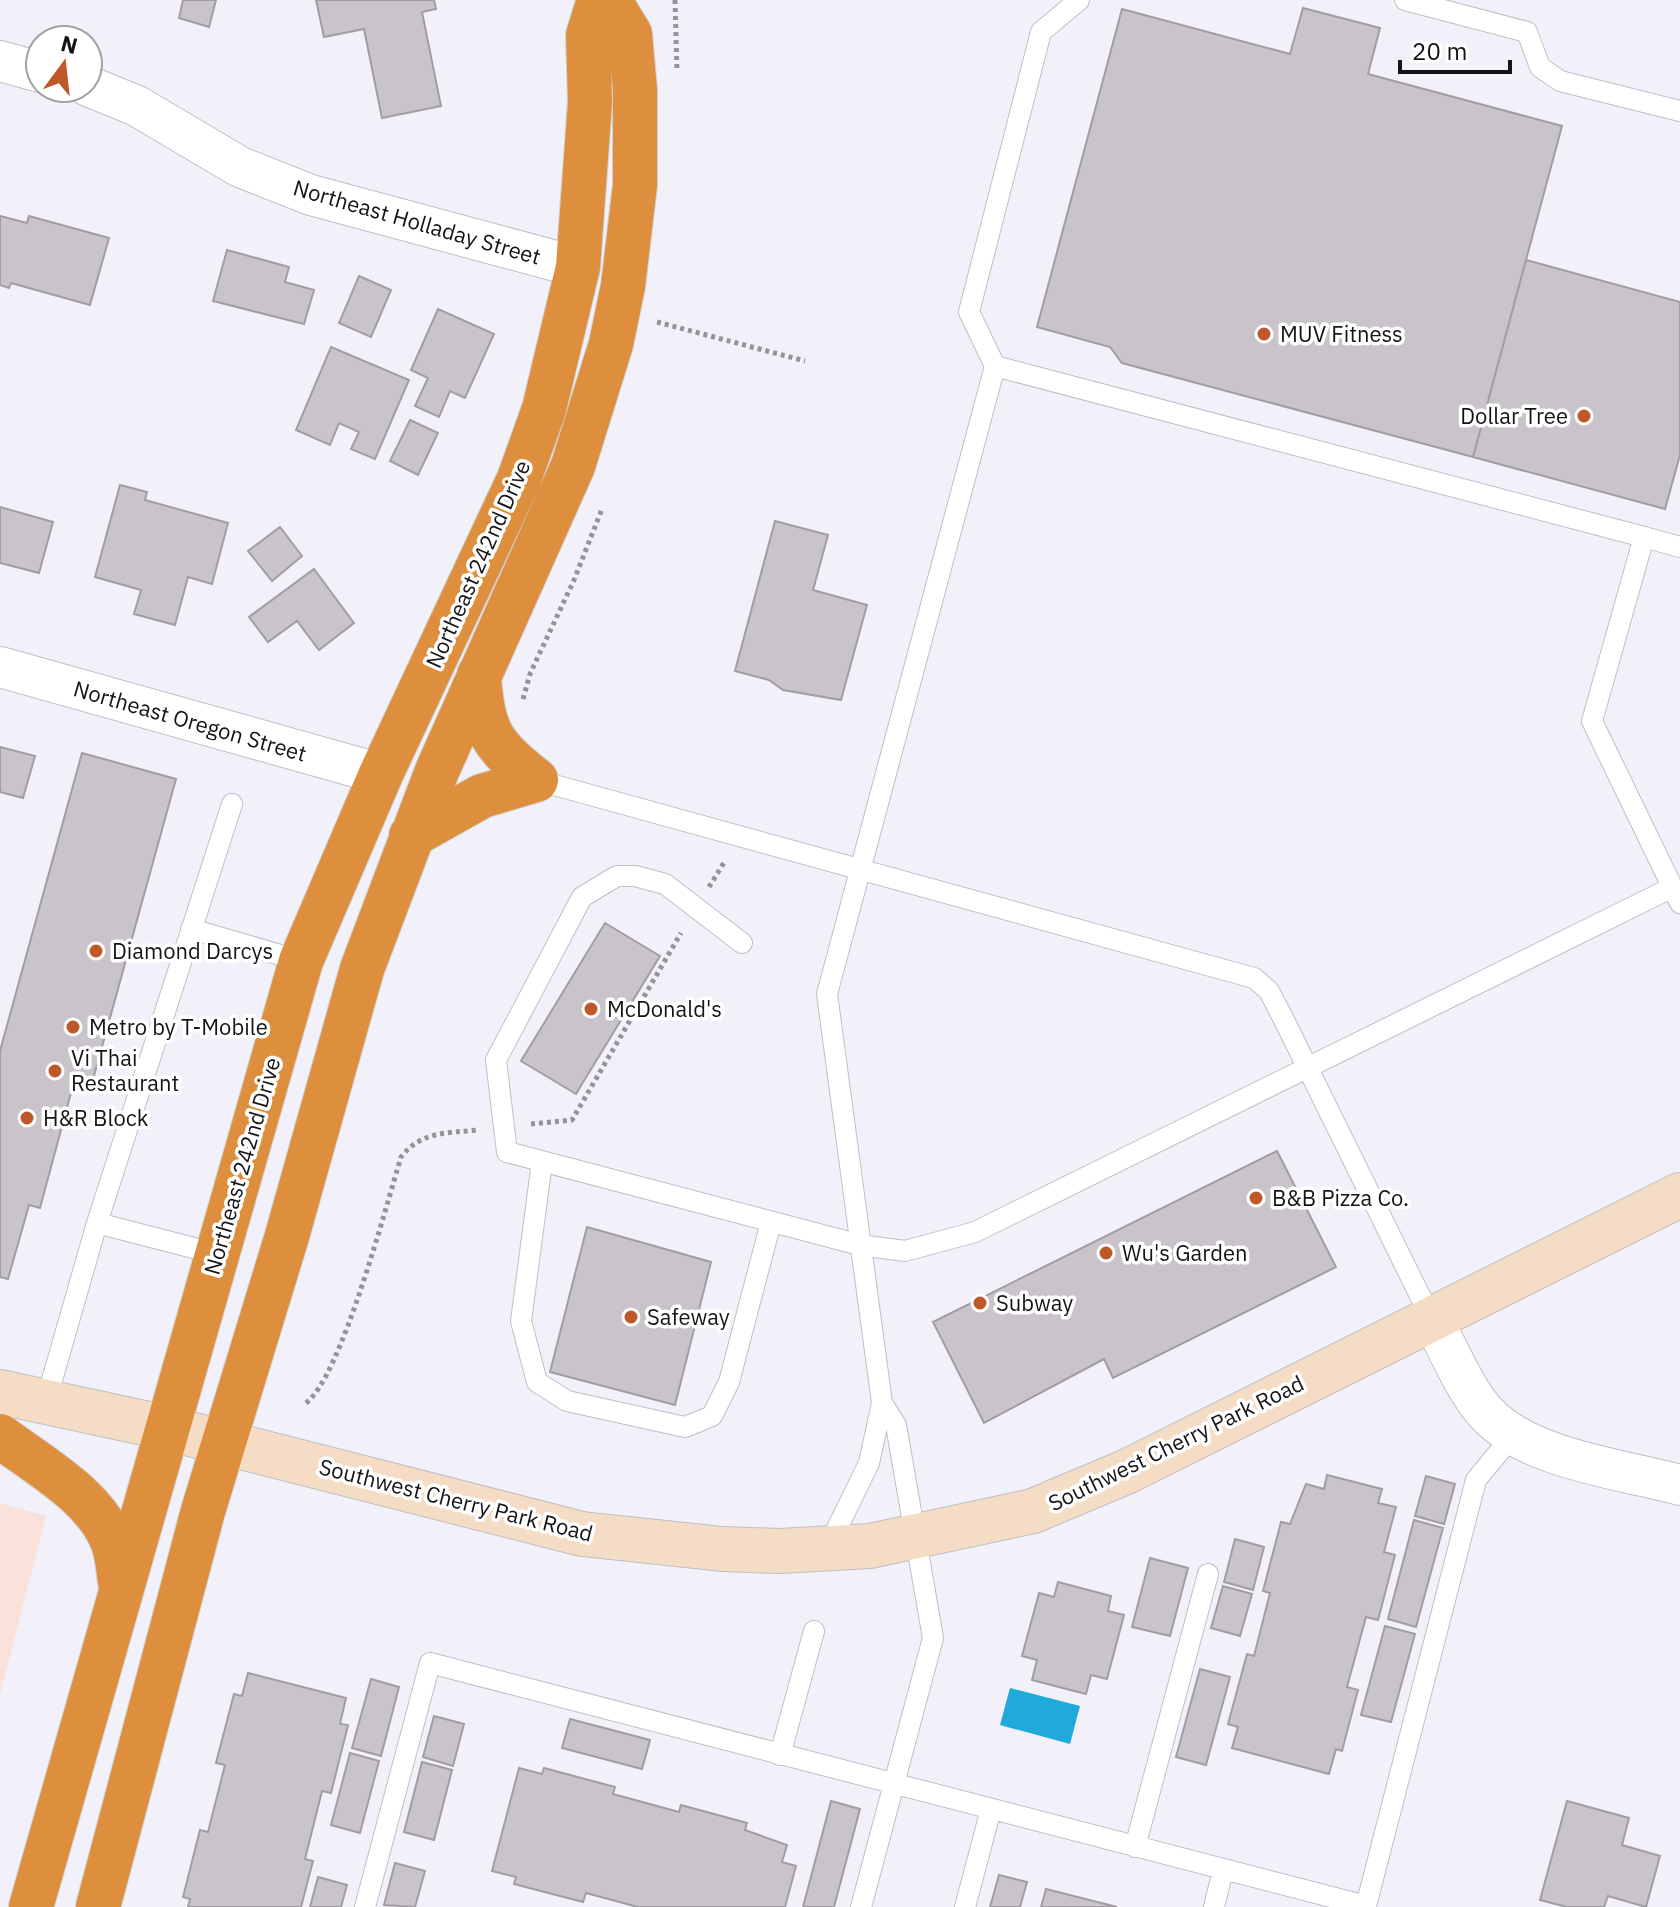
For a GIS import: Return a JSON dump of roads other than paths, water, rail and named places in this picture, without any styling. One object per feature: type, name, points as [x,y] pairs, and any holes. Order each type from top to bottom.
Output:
[{"type":"highway","name":"Northeast 242nd Drive","points":[[31,1907],[301,961],[381,774],[519,479],[551,382],[578,267],[590,102],[588,35],[599,0]]},
{"type":"highway","points":[[98,1907],[223,1442],[287,1236],[362,969],[411,836],[479,675],[521,590],[593,410],[620,298],[635,185],[635,90],[630,34],[609,0]]},
{"type":"highway","points":[[479,675],[481,714],[499,748],[536,780]]},
{"type":"highway","points":[[411,836],[482,796],[536,780]]},
{"type":"highway","points":[[0,1436],[78,1496],[97,1516],[113,1543],[121,1591]]},
{"type":"main road","name":"Southwest Cherry Park Road","points":[[0,1392],[167,1428],[582,1534],[722,1549],[827,1549],[914,1538],[1033,1511],[1128,1471],[1430,1316],[1680,1195]]},
{"type":"street","points":[[0,61],[24,68]]},
{"type":"street","name":"Northeast Holladay Street","points":[[104,93],[137,106],[240,167],[311,195],[578,267]]},
{"type":"street","name":"Northeast Oregon Street","points":[[0,667],[381,774]]},
{"type":"street","points":[[1430,1316],[1483,1410],[1513,1435],[1534,1446],[1680,1485]]},
{"type":"lane","points":[[827,1549],[869,1463],[882,1403],[827,994],[995,366],[969,312],[1041,32],[1079,0]]},
{"type":"lane","points":[[1405,0],[1527,32],[1540,67],[1560,81],[1680,111]]},
{"type":"lane","points":[[995,366],[1680,547]]},
{"type":"lane","points":[[742,943],[665,884],[635,876],[617,876],[600,883],[582,897],[496,1060],[507,1152],[860,1245],[905,1251],[975,1232],[1677,895],[1592,721],[1644,537]]},
{"type":"lane","points":[[536,780],[860,872],[1254,978],[1269,991],[1430,1316]]},
{"type":"lane","points":[[46,1401],[97,1223],[232,804]]},
{"type":"lane","points":[[191,929],[301,961]]},
{"type":"lane","points":[[542,1162],[521,1321],[537,1382],[567,1401],[685,1427],[712,1416],[729,1382],[771,1222]]},
{"type":"lane","points":[[97,1223],[217,1254]]},
{"type":"lane","points":[[861,1907],[933,1638],[896,1425],[882,1403]]},
{"type":"lane","points":[[365,1907],[430,1663],[1366,1906],[1476,1480],[1513,1435]]},
{"type":"lane","points":[[1135,1847],[1208,1574]]},
{"type":"lane","points":[[780,1755],[814,1631]]},
{"type":"lane","points":[[965,1907],[991,1809]]},
{"type":"lane","points":[[1214,1907],[1223,1870]]},
{"type":"water","points":[[1010,1688],[1080,1706],[1070,1744],[1000,1725]]},
{"type":"place","name":"MUV Fitness","points":[[1264,334]]},
{"type":"place","name":"Dollar Tree","points":[[1584,416]]},
{"type":"place","name":"Diamond Darcys","points":[[96,951]]},
{"type":"place","name":"McDonald's","points":[[591,1009]]},
{"type":"place","name":"Metro by T-Mobile","points":[[73,1027]]},
{"type":"place","name":"Vi Thai Restaurant","points":[[55,1071]]},
{"type":"place","name":"H&R Block","points":[[27,1118]]},
{"type":"place","name":"B&B Pizza Co.","points":[[1256,1198]]},
{"type":"place","name":"Wu's Garden","points":[[1106,1253]]},
{"type":"place","name":"Subway","points":[[980,1303]]},
{"type":"place","name":"Safeway","points":[[631,1317]]}]
